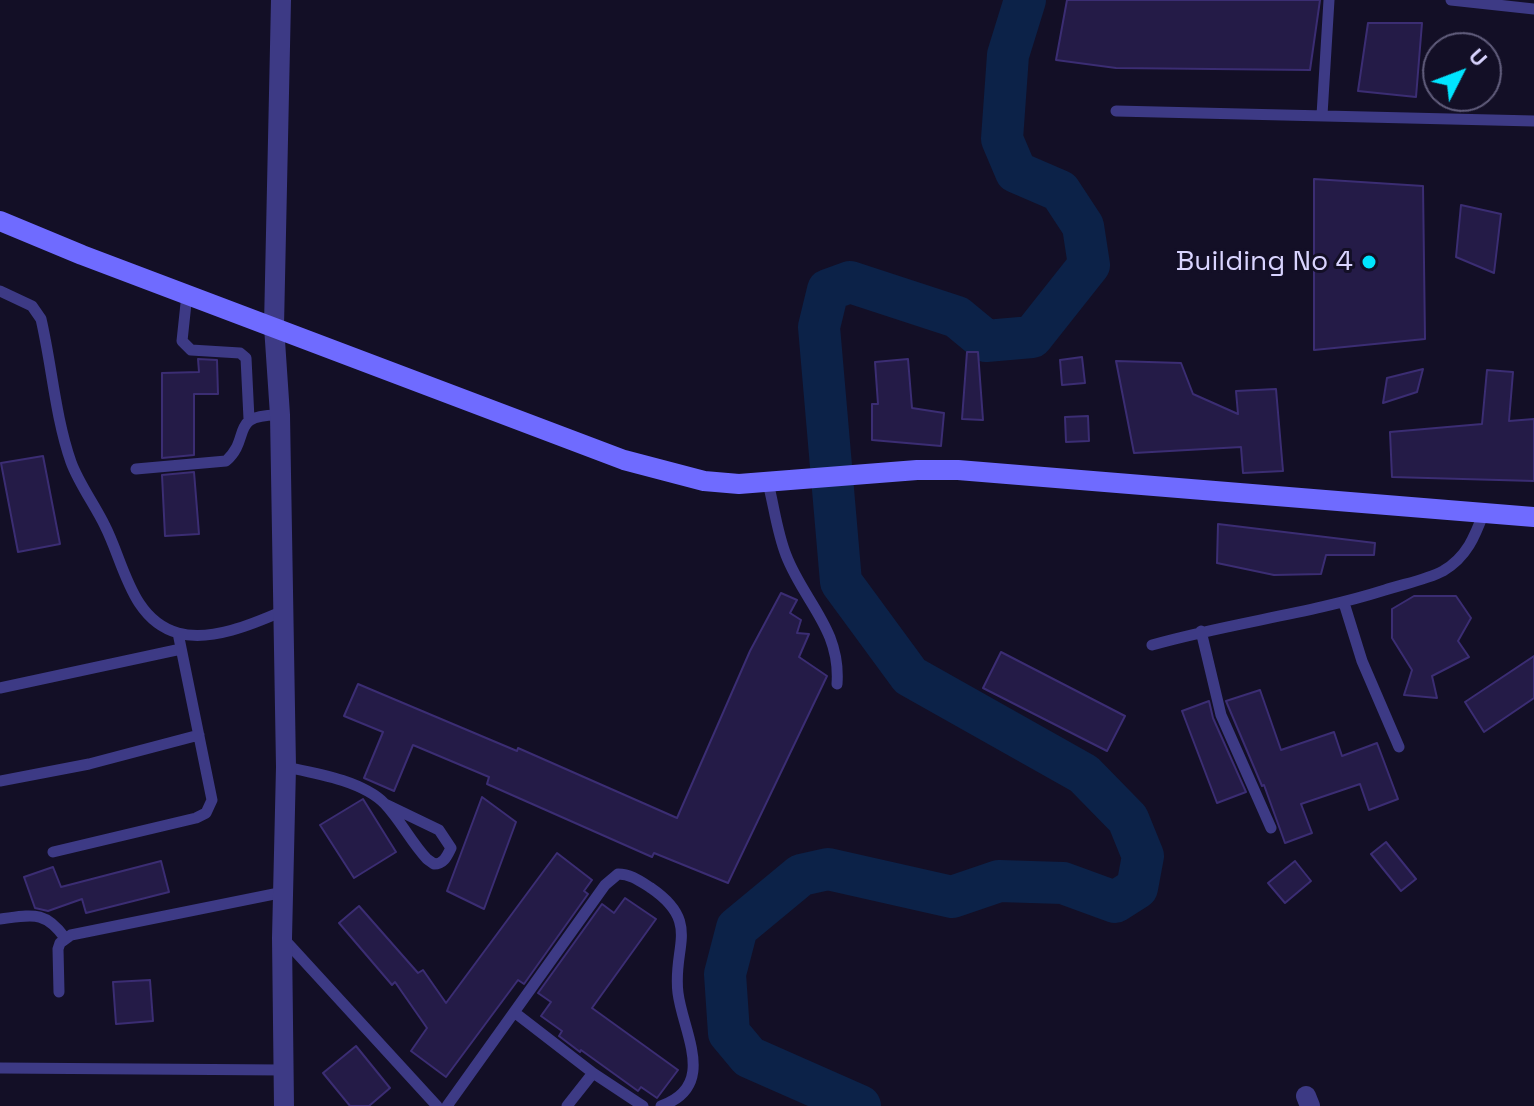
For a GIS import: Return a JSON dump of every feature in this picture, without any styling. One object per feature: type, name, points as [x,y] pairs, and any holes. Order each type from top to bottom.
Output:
[{"type":"street","points":[[281,0],[274,326],[280,415],[286,767],[282,938],[284,1106]]},
{"type":"street","points":[[2,227],[274,326],[624,460],[704,481],[768,483],[917,470],[1013,474],[1534,517]]},
{"type":"lane","points":[[1322,115],[1329,0]]},
{"type":"lane","points":[[1451,0],[1534,9]]},
{"type":"lane","points":[[1116,111],[1534,121]]},
{"type":"lane","points":[[0,291],[32,306],[41,319],[72,464],[107,529],[131,590],[146,613],[160,625],[178,633],[209,634],[252,624],[283,611]]},
{"type":"lane","points":[[187,294],[182,341],[191,350],[240,353],[246,358],[249,419]]},
{"type":"lane","points":[[136,469],[226,461],[233,455],[249,419],[280,415]]},
{"type":"lane","points":[[768,483],[785,553],[835,647],[839,662],[837,684]]},
{"type":"lane","points":[[1152,645],[1201,631],[1344,603],[1442,571],[1460,558],[1472,543],[1484,512]]},
{"type":"lane","points":[[1344,603],[1362,661],[1399,747]]},
{"type":"lane","points":[[1201,631],[1221,715],[1271,828]]},
{"type":"lane","points":[[53,852],[206,813],[212,800],[178,633]]},
{"type":"lane","points":[[0,688],[181,649]]},
{"type":"lane","points":[[0,781],[89,764],[199,735]]},
{"type":"lane","points":[[286,767],[324,775],[363,789],[385,804],[439,830],[451,848],[442,862],[434,864],[427,859],[385,804]]},
{"type":"lane","points":[[447,1106],[612,877],[627,874],[670,902],[683,933],[678,992],[695,1064],[692,1078],[681,1094],[661,1106]]},
{"type":"lane","points":[[59,992],[58,949],[71,935],[284,892]]},
{"type":"lane","points":[[0,919],[34,915],[52,922],[65,938]]},
{"type":"lane","points":[[282,938],[437,1106]]},
{"type":"lane","points":[[514,1012],[593,1073],[643,1106]]},
{"type":"lane","points":[[0,1068],[283,1070]]},
{"type":"lane","points":[[567,1106],[593,1073]]},
{"type":"building","points":[[1067,0],[1320,0],[1310,70],[1116,68],[1056,60]]},
{"type":"building","points":[[1368,23],[1422,23],[1416,97],[1358,91]]},
{"type":"building","name":"Building No 4","points":[[1314,179],[1423,186],[1425,339],[1314,350]]},
{"type":"building","points":[[1461,205],[1501,214],[1494,273],[1456,257]]},
{"type":"building","points":[[967,352],[978,352],[983,420],[962,419]]},
{"type":"building","points":[[1082,357],[1085,383],[1062,385],[1060,360]]},
{"type":"building","points":[[198,359],[217,360],[218,394],[194,394],[194,455],[162,458],[162,373],[199,372]]},
{"type":"building","points":[[908,359],[912,408],[944,413],[941,446],[872,440],[872,404],[878,404],[875,362]]},
{"type":"building","points":[[1116,361],[1181,363],[1193,394],[1238,414],[1236,391],[1276,389],[1283,471],[1243,473],[1241,447],[1134,453]]},
{"type":"building","points":[[1423,369],[1417,392],[1383,403],[1387,378]]},
{"type":"building","points":[[1487,370],[1513,372],[1509,421],[1534,419],[1534,481],[1392,477],[1390,432],[1482,424]]},
{"type":"building","points":[[1088,416],[1089,441],[1066,442],[1065,417]]},
{"type":"building","points":[[43,456],[60,544],[18,552],[1,463]]},
{"type":"building","points":[[194,472],[199,534],[165,536],[162,475]]},
{"type":"building","points":[[1218,524],[1375,543],[1374,555],[1326,555],[1321,574],[1274,575],[1217,563]]},
{"type":"building","points":[[781,593],[797,600],[790,613],[801,620],[797,633],[809,634],[799,657],[827,676],[728,883],[654,853],[652,857],[487,784],[489,777],[413,745],[394,791],[364,778],[383,732],[344,716],[358,684],[517,751],[518,748],[677,818],[750,651]]},
{"type":"building","points":[[1414,596],[1456,596],[1471,618],[1458,641],[1469,657],[1432,676],[1437,698],[1404,695],[1412,670],[1392,638],[1392,609]]},
{"type":"building","points":[[1001,652],[1125,716],[1107,751],[983,688]]},
{"type":"building","points":[[1534,656],[1534,698],[1484,732],[1465,702]]},
{"type":"building","points":[[1260,690],[1281,750],[1334,732],[1342,756],[1377,743],[1398,799],[1369,810],[1360,784],[1301,804],[1312,833],[1285,843],[1264,785],[1226,701]]},
{"type":"building","points":[[1209,701],[1213,718],[1246,792],[1217,803],[1182,711]]},
{"type":"building","points":[[482,797],[516,822],[484,909],[447,891]]},
{"type":"building","points":[[363,799],[396,852],[354,878],[320,825]]},
{"type":"building","points":[[1386,842],[1416,879],[1401,891],[1371,854]]},
{"type":"building","points":[[557,853],[592,880],[584,891],[588,894],[524,984],[518,980],[446,1077],[411,1051],[427,1028],[395,982],[392,985],[339,923],[359,906],[418,973],[423,970],[446,1003]]},
{"type":"building","points":[[161,861],[169,892],[86,913],[82,899],[48,911],[35,908],[24,877],[53,867],[61,887]]},
{"type":"building","points":[[1295,861],[1311,881],[1285,903],[1268,883]]},
{"type":"building","points":[[625,898],[656,919],[592,1008],[678,1070],[657,1098],[641,1087],[638,1091],[580,1052],[559,1036],[562,1031],[541,1016],[551,1002],[538,993],[602,904],[614,913]]},
{"type":"building","points":[[150,980],[153,1021],[116,1024],[113,982]]},
{"type":"building","points":[[356,1046],[390,1088],[369,1106],[350,1106],[323,1073]]},
{"type":"waterway","points":[[860,1106],[749,1057],[729,1033],[725,974],[737,928],[801,875],[828,869],[952,897],[999,881],[1063,883],[1115,902],[1137,888],[1143,856],[1128,819],[1084,774],[910,676],[841,582],[819,327],[828,290],[850,282],[957,317],[986,341],[1032,337],[1089,265],[1083,226],[1060,191],[1016,172],[1002,139],[1008,55],[1025,0]]},
{"type":"place","name":"Building No 4","points":[[1369,262]]}]
